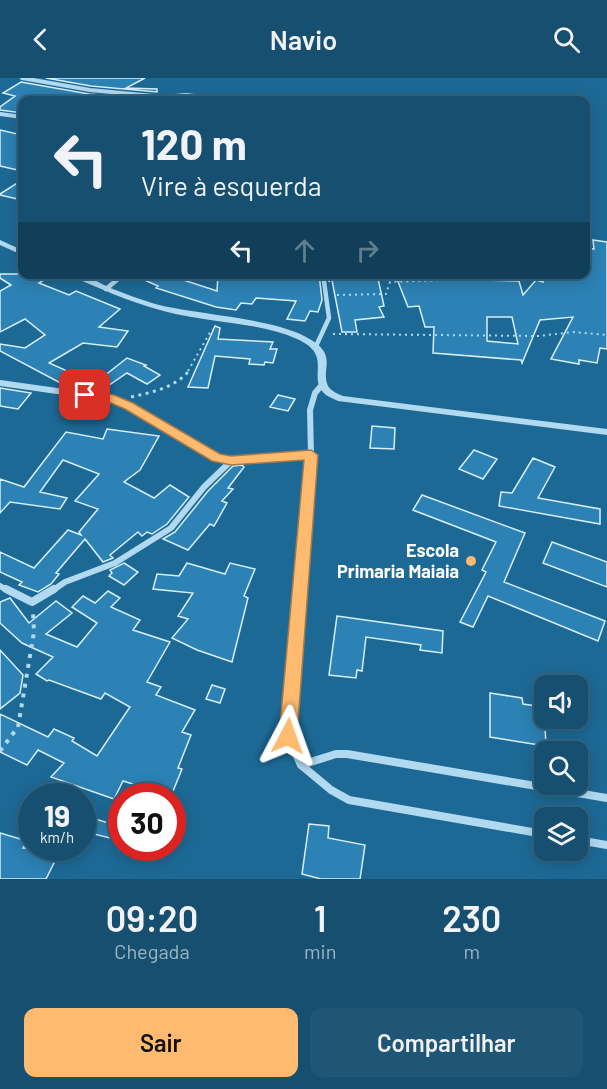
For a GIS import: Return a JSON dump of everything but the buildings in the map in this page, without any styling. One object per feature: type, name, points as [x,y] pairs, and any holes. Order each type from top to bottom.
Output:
[{"type":"street","points":[[22,78],[90,90],[153,96]]},
{"type":"street","points":[[175,96],[195,96]]},
{"type":"street","points":[[0,114],[18,116]]},
{"type":"street","points":[[0,242],[18,251]]},
{"type":"street","points":[[85,279],[106,289],[171,310],[284,332],[316,346],[322,354],[324,363],[321,386],[313,394],[310,407],[311,455],[288,736],[301,765],[331,790],[349,800],[534,832]]},
{"type":"street","points":[[106,289],[118,279]]},
{"type":"street","points":[[316,346],[329,318],[324,279]]},
{"type":"street","points":[[0,383],[114,399],[217,458],[231,461],[311,455]]},
{"type":"street","points":[[321,386],[325,391],[340,399],[607,432]]},
{"type":"street","points":[[0,586],[32,602],[65,582],[115,563],[171,528],[204,487],[231,461]]},
{"type":"street","points":[[301,765],[336,754],[347,754],[607,798]]},
{"type":"street","points":[[588,842],[607,845]]},
{"type":"path","points":[[326,296],[386,294],[390,282],[445,279]]},
{"type":"path","points":[[114,399],[167,389],[188,374],[217,319]]},
{"type":"path","points":[[321,332],[348,335],[462,336],[539,336],[573,332],[607,334]]},
{"type":"path","points":[[0,751],[18,727],[34,632],[32,602]]},
{"type":"place","name":"Escola Primaria Maiaia","points":[[471,561]]},
{"type":"route","points":[[85,395],[114,399],[129,406],[217,458],[231,461],[311,455],[288,736]]}]
